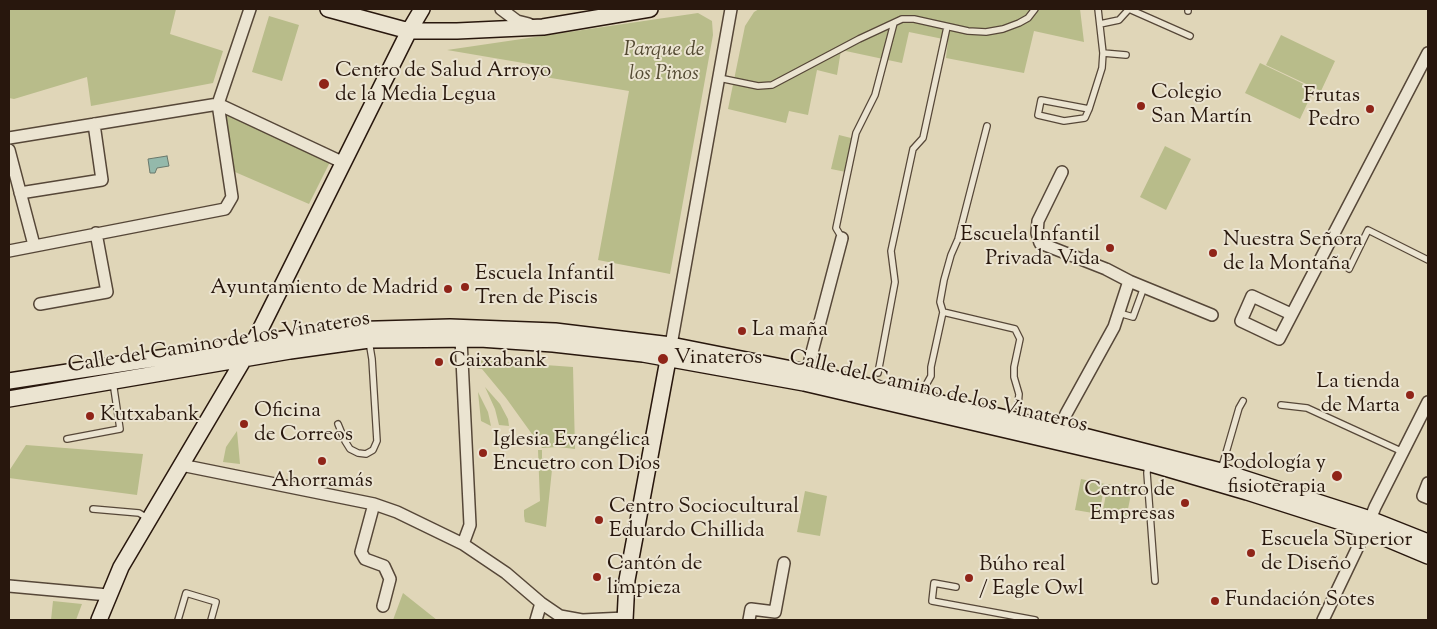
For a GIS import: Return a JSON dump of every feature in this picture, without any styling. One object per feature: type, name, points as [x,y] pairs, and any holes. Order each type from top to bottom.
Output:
[{"type":"main road","points":[[328,9],[409,31],[543,27],[650,9]]},
{"type":"main road","points":[[99,620],[121,567],[254,342],[409,31],[422,9]]},
{"type":"main road","name":"Calle del Camino de los Vinateros","points":[[9,381],[342,330],[450,327],[555,331],[805,378],[1056,435],[1219,477],[1368,525],[1428,542]]},
{"type":"main road","name":"Calle del Camino de los Vinateros","points":[[9,399],[245,358],[369,340],[461,339],[670,352]]},
{"type":"main road","points":[[625,619],[627,580],[670,352]]},
{"type":"main road","name":"Calle del Camino de los Vinateros","points":[[1368,525],[1428,556]]},
{"type":"street","points":[[9,251],[225,209],[232,197],[218,104],[250,9]]},
{"type":"street","points":[[501,9],[517,21],[543,27]]},
{"type":"street","points":[[670,352],[731,9]]},
{"type":"street","points":[[1291,314],[1252,296],[1241,321],[1279,339],[1428,53]]},
{"type":"street","points":[[9,138],[218,104],[344,163]]},
{"type":"street","points":[[20,193],[102,180],[94,124]]},
{"type":"street","points":[[9,150],[34,245]]},
{"type":"street","points":[[1062,172],[1038,221],[1037,233],[1040,243],[1106,269],[1144,288],[1212,315]]},
{"type":"street","points":[[40,304],[107,292],[96,233]]},
{"type":"street","points":[[805,378],[842,238]]},
{"type":"street","points":[[1056,435],[1114,327],[1129,281]]},
{"type":"street","points":[[461,339],[470,525],[463,544]]},
{"type":"street","points":[[1323,620],[1428,402]]},
{"type":"street","points":[[182,465],[374,504],[397,512],[463,544],[506,573],[541,603],[560,616],[582,620],[625,619]]},
{"type":"street","points":[[1428,483],[1422,496],[1428,498]]},
{"type":"street","points":[[374,504],[361,552],[365,559],[384,566],[390,579],[383,606]]},
{"type":"street","points":[[749,620],[751,609],[775,612],[784,563]]},
{"type":"street","points":[[9,586],[108,596]]},
{"type":"street","points":[[536,620],[541,603]]},
{"type":"lane","points":[[719,78],[758,86],[772,85],[859,39],[902,19],[914,19],[977,32],[1003,29],[1028,18],[1035,9]]},
{"type":"lane","points":[[1088,109],[1041,100],[1038,115],[1064,121],[1085,118],[1102,68],[1103,53],[1098,9]]},
{"type":"lane","points":[[1100,24],[1119,20],[1129,9],[1190,36]]},
{"type":"lane","points":[[842,238],[836,228],[856,133],[875,95],[894,22]]},
{"type":"lane","points":[[878,373],[895,282],[891,253],[913,149],[923,138],[947,26]]},
{"type":"lane","points":[[1103,53],[1126,55]]},
{"type":"lane","points":[[926,385],[931,376],[931,367],[943,312],[940,302],[944,280],[958,239],[987,126]]},
{"type":"lane","points":[[1349,269],[1368,230],[1428,260]]},
{"type":"lane","points":[[1118,313],[1133,317],[1144,288]]},
{"type":"lane","points":[[943,312],[1015,329],[1020,339],[1014,367],[1014,377],[1019,394],[1018,406]]},
{"type":"lane","points":[[338,424],[350,449],[366,454],[374,450],[378,441],[369,340]]},
{"type":"lane","points":[[67,439],[120,429],[113,382]]},
{"type":"lane","points":[[1219,477],[1239,408],[1243,401]]},
{"type":"lane","points":[[1281,405],[1307,408],[1403,452]]},
{"type":"lane","points":[[1149,458],[1147,473],[1155,581]]},
{"type":"lane","points":[[93,509],[139,513],[150,519]]},
{"type":"lane","points":[[956,587],[934,583],[932,601],[1036,620]]},
{"type":"lane","points":[[178,620],[186,593],[216,602],[211,620]]},
{"type":"green space","points":[[9,9],[176,9],[170,34],[223,51],[213,83],[91,106],[87,77],[14,99],[9,98]]},
{"type":"green space","points":[[759,9],[1080,9],[1084,42],[1034,31],[1024,73],[946,58],[948,40],[909,32],[902,63],[841,50],[837,75],[817,70],[808,115],[789,111],[786,123],[728,109],[745,26],[754,12]]},
{"type":"green space","name":"Parque de los Pinos","points":[[698,13],[712,21],[713,35],[670,274],[598,260],[629,91],[539,76],[541,66],[447,50]]},
{"type":"green space","points":[[269,16],[299,25],[282,81],[252,72]]},
{"type":"green space","points":[[1281,35],[1335,61],[1321,91],[1266,65]]},
{"type":"green space","points":[[1260,63],[1314,89],[1300,119],[1245,93]]},
{"type":"green space","points":[[223,112],[330,162],[309,204],[235,172]]},
{"type":"green space","points":[[839,135],[855,139],[846,172],[831,169]]},
{"type":"green space","points":[[1165,146],[1191,159],[1166,210],[1140,197]]},
{"type":"green space","points":[[476,360],[573,367],[575,449],[542,448],[506,398],[482,369],[470,367],[472,362]]},
{"type":"green space","points":[[485,387],[500,404],[508,419],[509,426],[499,425],[495,409]]},
{"type":"green space","points":[[478,392],[488,412],[491,426],[481,421]]},
{"type":"green space","points":[[237,431],[240,464],[223,462],[226,447]]},
{"type":"green space","points":[[26,445],[143,454],[137,495],[9,478],[9,471]]},
{"type":"green space","points":[[538,450],[542,450],[542,458],[553,460],[546,527],[525,522],[524,516],[524,510],[540,501]]},
{"type":"green space","points":[[1081,479],[1105,484],[1099,514],[1075,510]]},
{"type":"green space","points":[[1108,484],[1132,489],[1126,519],[1102,515]]},
{"type":"green space","points":[[805,491],[827,496],[820,536],[797,532]]},
{"type":"green space","points":[[403,593],[437,620],[393,620]]},
{"type":"green space","points":[[53,601],[82,604],[76,620],[51,620]]},
{"type":"shaded area","points":[[167,156],[169,166],[157,168],[155,173],[150,173],[148,159]]},
{"type":"place","name":"Centro de Salud Arroyo de la Media Legua","points":[[324,84]]},
{"type":"place","name":"Colegio San Martín","points":[[1141,106]]},
{"type":"place","name":"Frutas Pedro","points":[[1370,109]]},
{"type":"place","name":"Escuela Infantil Privada Vida","points":[[1110,248]]},
{"type":"place","name":"Nuestra Señora de la Montaña","points":[[1213,253]]},
{"type":"place","name":"Escuela Infantil Tren de Piscis","points":[[465,287]]},
{"type":"place","name":"Ayuntamiento de Madrid","points":[[448,289]]},
{"type":"place","name":"La maña","points":[[742,331]]},
{"type":"place","name":"Vinateros","points":[[663,359]]},
{"type":"place","name":"Caixabank","points":[[439,362]]},
{"type":"place","name":"La tienda de Marta","points":[[1410,395]]},
{"type":"place","name":"Kutxabank","points":[[90,416]]},
{"type":"place","name":"Oficina de Correos","points":[[244,424]]},
{"type":"place","name":"Iglesia Evangélica Encuetro con Dios","points":[[483,453]]},
{"type":"place","name":"Ahorramás","points":[[322,461]]},
{"type":"place","name":"Podología y fisioterapia","points":[[1337,476]]},
{"type":"place","name":"Centro de Empresas","points":[[1185,503]]},
{"type":"place","name":"Centro Sociocultural Eduardo Chillida","points":[[599,520]]},
{"type":"place","name":"Escuela Superior de Diseño","points":[[1251,553]]},
{"type":"place","name":"Cantón de limpieza","points":[[597,577]]},
{"type":"place","name":"Búho real / Eagle Owl","points":[[969,578]]},
{"type":"place","name":"Fundación Sotes","points":[[1215,601]]}]
